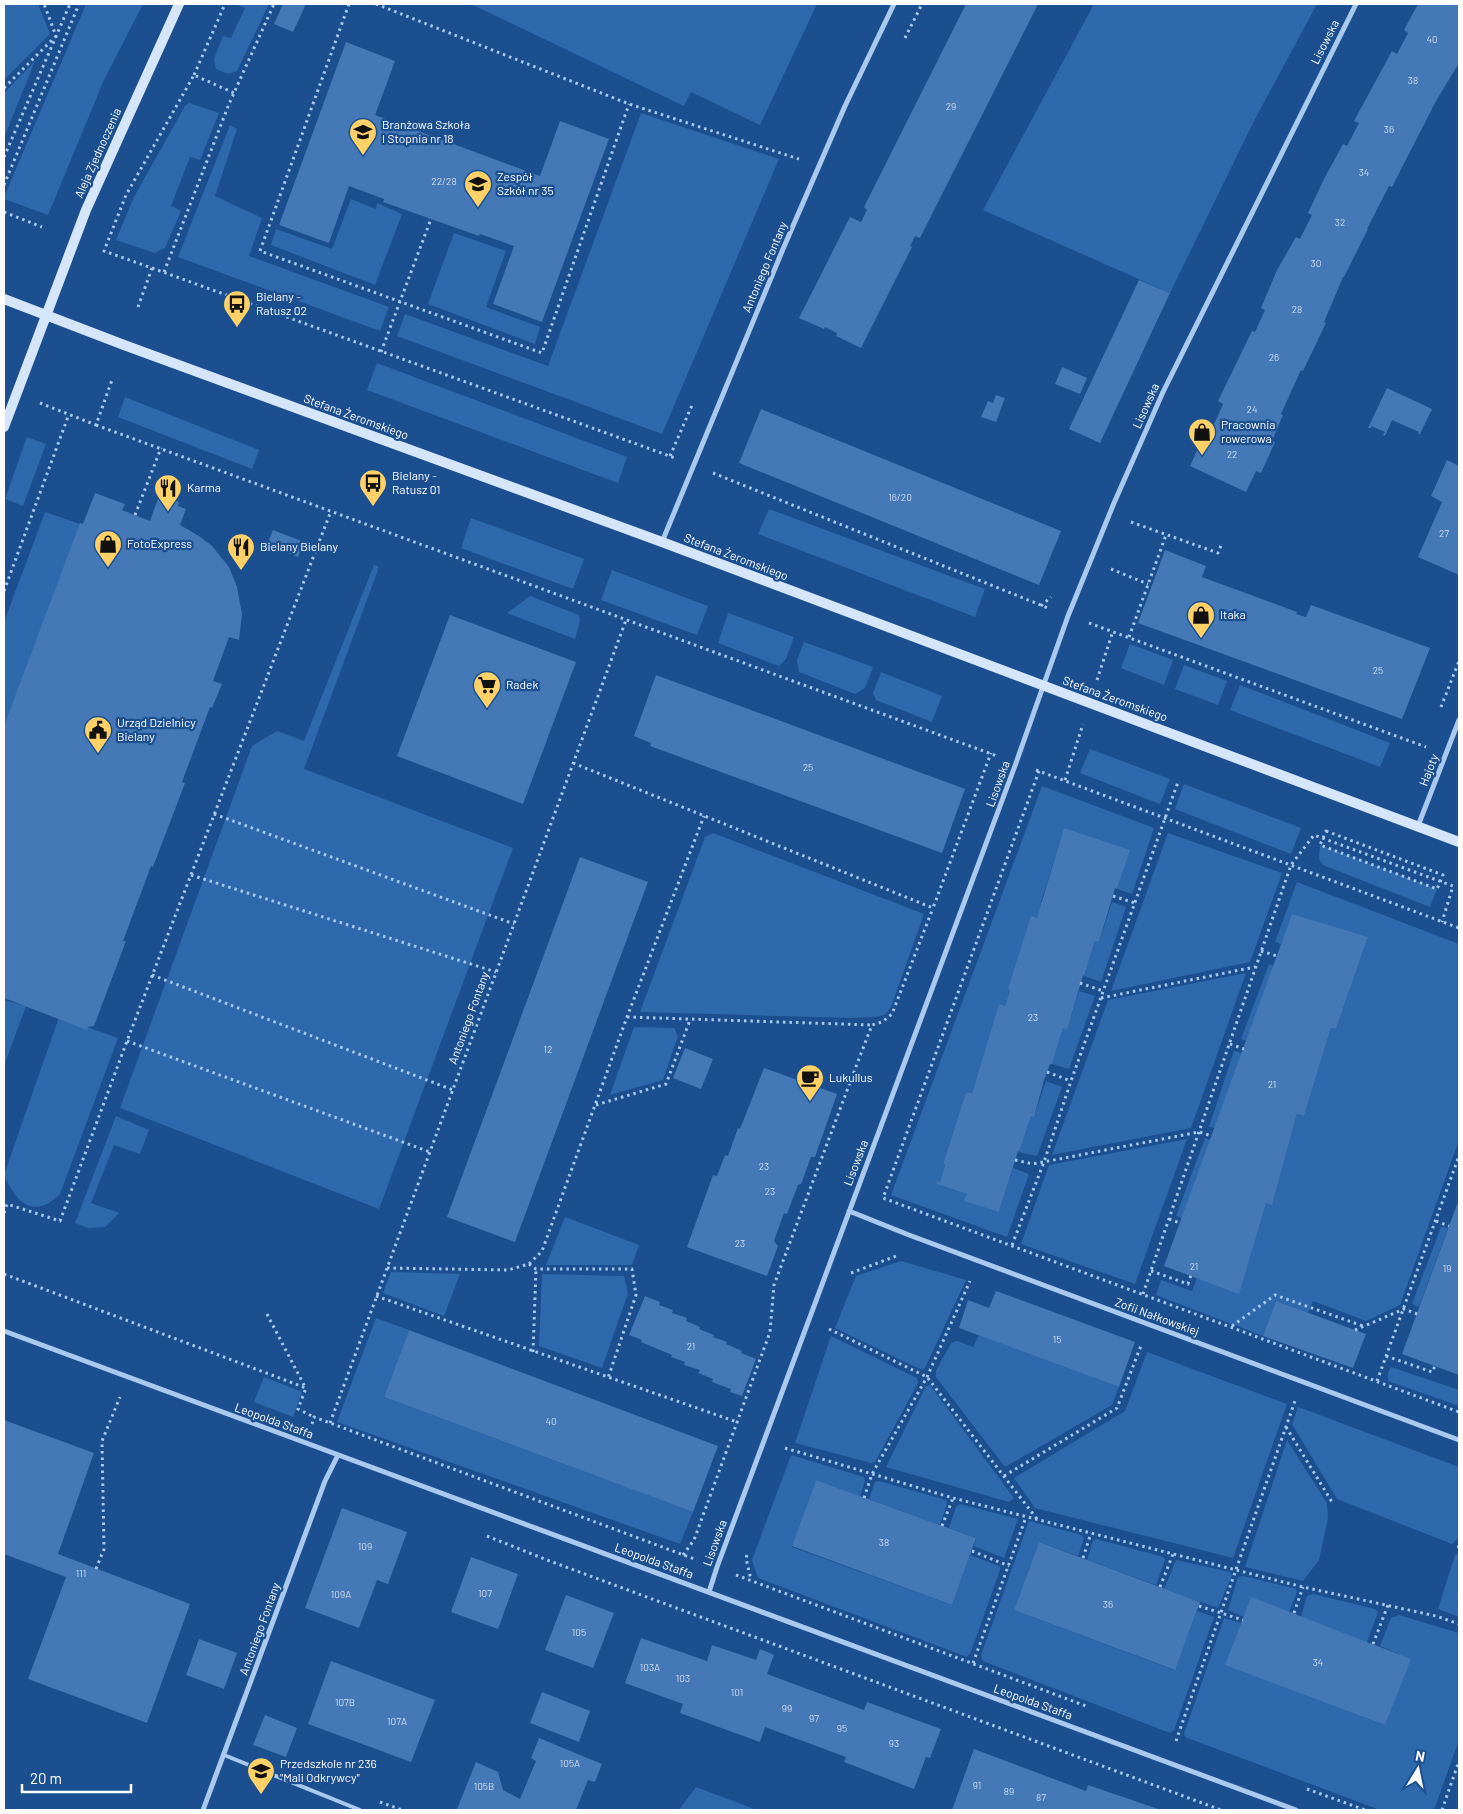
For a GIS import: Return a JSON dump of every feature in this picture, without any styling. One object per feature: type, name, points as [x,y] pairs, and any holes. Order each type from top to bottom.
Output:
[{"type":"main road","name":"Aleja Zjednoczenia","points":[[4,427],[86,210],[179,4]]},
{"type":"main road","name":"Stefana Żeromskiego","points":[[4,299],[662,542],[1459,842]]},
{"type":"street","name":"Antoniego Fontany","points":[[662,542],[786,240],[845,106],[894,4]]},
{"type":"street","name":"Lisowska","points":[[709,1592],[1016,763],[1068,616],[1162,392],[1356,4]]},
{"type":"street","name":"Hajoty","points":[[1418,826],[1459,720]]},
{"type":"street","name":"Zofii Nałkowskiej","points":[[849,1211],[1459,1440]]},
{"type":"street","name":"Leopolda Staffa","points":[[4,1331],[1296,1810]]},
{"type":"street","name":"Antoniego Fontany","points":[[203,1810],[325,1481],[338,1455]]},
{"type":"lane","points":[[224,1755],[360,1810]]},
{"type":"path","points":[[44,4],[56,36]]},
{"type":"path","points":[[4,157],[70,4]]},
{"type":"path","points":[[4,184],[79,4]]},
{"type":"path","points":[[225,4],[194,75],[126,195],[104,251],[694,465],[1068,616],[1445,754]]},
{"type":"path","points":[[164,272],[234,93],[274,4]]},
{"type":"path","points":[[349,4],[260,251],[542,354],[629,104]]},
{"type":"path","points":[[376,4],[629,104],[800,159]]},
{"type":"path","points":[[4,88],[56,36]]},
{"type":"path","points":[[194,75],[234,93]]},
{"type":"path","points":[[4,212],[42,227]]},
{"type":"path","points":[[381,352],[431,219]]},
{"type":"path","points":[[138,307],[152,268]]},
{"type":"path","points":[[96,425],[112,380]]},
{"type":"path","points":[[40,403],[1040,771],[1459,928]]},
{"type":"path","points":[[4,590],[69,414]]},
{"type":"path","points":[[135,515],[161,448]]},
{"type":"path","points":[[4,1213],[7,1204],[60,1221],[152,975],[331,511]]},
{"type":"path","points":[[1130,522],[1218,553],[1222,543]]},
{"type":"path","points":[[1129,637],[1166,535]]},
{"type":"path","points":[[1110,569],[1148,584]]},
{"type":"path","name":"Antoniego Fontany","points":[[626,620],[330,1423],[683,1555]]},
{"type":"path","points":[[627,1017],[872,1025],[882,1022],[892,1014],[991,753]]},
{"type":"path","points":[[573,763],[933,908]]},
{"type":"path","points":[[1040,771],[883,1198],[1341,1366],[1459,1412]]},
{"type":"path","points":[[1012,1245],[1044,1162],[1100,998],[1178,782]]},
{"type":"path","points":[[214,814],[514,924]]},
{"type":"path","points":[[387,1268],[508,1270],[529,1264],[542,1250],[627,1017],[704,816]]},
{"type":"path","points":[[1326,831],[1442,875],[1440,882],[1437,889],[1320,845],[1323,839],[1326,831]]},
{"type":"path","points":[[1143,1294],[1291,865],[1314,835],[1453,886],[1442,922]]},
{"type":"path","points":[[191,875],[496,972]]},
{"type":"path","points":[[1113,896],[1135,903]]},
{"type":"path","points":[[1261,951],[1277,956]]},
{"type":"path","points":[[1100,998],[1256,967]]},
{"type":"path","points":[[152,975],[452,1090]]},
{"type":"path","points":[[1080,983],[1103,991]]},
{"type":"path","points":[[595,1105],[666,1084],[690,1020]]},
{"type":"path","points":[[666,1604],[676,1580],[683,1555],[694,1540],[770,1332],[774,1285],[872,1025]]},
{"type":"path","points":[[127,1042],[430,1152]]},
{"type":"path","points":[[1230,1044],[1244,1049]]},
{"type":"path","points":[[1048,1072],[1071,1081]]},
{"type":"path","points":[[1015,1160],[1033,1164],[1199,1132],[1212,1136]]},
{"type":"path","points":[[1377,1381],[1459,1156]]},
{"type":"path","points":[[1169,1219],[1180,1223]]},
{"type":"path","points":[[1436,1221],[1449,1226]]},
{"type":"path","points":[[848,1274],[902,1254]]},
{"type":"path","points":[[529,1264],[536,1268],[632,1269],[636,1295],[608,1378]]},
{"type":"path","points":[[533,1352],[536,1268]]},
{"type":"path","points":[[1151,1271],[1188,1284],[1191,1275]]},
{"type":"path","points":[[4,1274],[306,1388]]},
{"type":"path","points":[[864,1498],[872,1474],[927,1377],[972,1278]]},
{"type":"path","points":[[1232,1327],[1275,1295],[1363,1326]]},
{"type":"path","points":[[376,1296],[737,1422]]},
{"type":"path","points":[[1356,1330],[1404,1309],[1417,1314]]},
{"type":"path","points":[[267,1314],[306,1388],[298,1409],[314,1417]]},
{"type":"path","points":[[831,1320],[828,1329],[927,1377],[1038,1520]]},
{"type":"path","points":[[1004,1476],[1118,1408],[1142,1343],[1134,1339]]},
{"type":"path","points":[[1386,1356],[1432,1372],[1435,1366]]},
{"type":"path","points":[[96,1569],[104,1549],[102,1441],[120,1396],[129,1400]]},
{"type":"path","points":[[1185,1744],[1176,1741],[1295,1401],[1304,1404]]},
{"type":"path","points":[[1286,1427],[1332,1502]]},
{"type":"path","points":[[782,1457],[789,1439]]},
{"type":"path","points":[[786,1448],[953,1498],[1303,1588],[1436,1616],[1459,1624]]},
{"type":"path","points":[[942,1526],[953,1498]]},
{"type":"path","points":[[973,1663],[1026,1516]]},
{"type":"path","points":[[482,1534],[1221,1810]]},
{"type":"path","points":[[1083,1558],[1091,1534]]},
{"type":"path","points":[[749,1549],[746,1558],[750,1580]]},
{"type":"path","points":[[972,1551],[1009,1566]]},
{"type":"path","points":[[1160,1587],[1173,1554]]},
{"type":"path","points":[[683,1555],[1093,1709]]},
{"type":"path","points":[[1294,1613],[1303,1588]]},
{"type":"path","points":[[1373,1644],[1388,1605]]},
{"type":"path","points":[[1199,1606],[1242,1620]]},
{"type":"path","points":[[1442,1810],[1459,1761]]},
{"type":"path","points":[[1302,1787],[1365,1810]]},
{"type":"path","points":[[374,1800],[402,1810]]},
{"type":"shaded area","points":[[4,4],[38,4],[50,34],[4,80]]},
{"type":"shaded area","points":[[86,4],[143,4],[104,80],[48,215],[4,199],[4,197]]},
{"type":"shaded area","points":[[235,4],[269,4],[237,71],[228,74],[216,69],[214,59],[223,36],[231,38],[245,8]]},
{"type":"shaded area","points":[[471,4],[817,4],[760,125],[691,92],[684,106]]},
{"type":"shaded area","points":[[1094,4],[1317,4],[1254,121],[1170,293],[983,210]]},
{"type":"shaded area","points":[[35,61],[4,138],[4,93]]},
{"type":"shaded area","points":[[189,103],[219,113],[200,160],[190,157],[171,206],[181,211],[165,248],[155,253],[116,240],[134,197],[185,106]]},
{"type":"shaded area","points":[[641,113],[779,159],[662,434],[397,336],[405,314],[548,366]]},
{"type":"shaded area","points":[[230,125],[237,129],[215,196],[262,218],[249,256],[389,307],[380,331],[178,257]]},
{"type":"shaded area","points":[[351,199],[376,209],[377,203],[402,214],[375,285],[271,245],[276,229],[332,249]]},
{"type":"shaded area","points":[[454,233],[506,251],[486,307],[540,327],[535,344],[428,304]]},
{"type":"shaded area","points":[[377,363],[627,457],[618,483],[367,390]]},
{"type":"shaded area","points":[[125,397],[259,450],[252,469],[118,417]]},
{"type":"shaded area","points":[[27,437],[46,444],[23,506],[5,499]]},
{"type":"shaded area","points":[[769,509],[985,589],[975,617],[758,534]]},
{"type":"shaded area","points":[[45,512],[80,524],[4,729],[4,622]]},
{"type":"shaded area","points":[[471,518],[584,559],[573,589],[461,548]]},
{"type":"shaded area","points":[[374,565],[378,566],[378,570],[304,769],[513,848],[379,1209],[120,1108],[252,746],[277,731],[304,741]]},
{"type":"shaded area","points":[[612,570],[708,606],[697,635],[601,600]]},
{"type":"shaded area","points":[[530,596],[579,615],[580,621],[575,639],[507,613]]},
{"type":"shaded area","points":[[728,613],[794,637],[786,659],[779,666],[718,643]]},
{"type":"shaded area","points":[[804,642],[873,667],[865,688],[855,694],[799,672],[797,660]]},
{"type":"shaded area","points":[[1130,644],[1173,660],[1164,685],[1121,668]]},
{"type":"shaded area","points":[[1184,665],[1227,681],[1218,705],[1175,689]]},
{"type":"shaded area","points":[[881,672],[942,696],[932,722],[876,700],[873,693]]},
{"type":"shaded area","points":[[1240,685],[1390,743],[1380,767],[1230,710]]},
{"type":"shaded area","points":[[1090,749],[1170,779],[1160,804],[1080,773]]},
{"type":"shaded area","points":[[1184,784],[1301,828],[1291,854],[1175,809]]},
{"type":"shaded area","points":[[1042,786],[1154,828],[1132,894],[1117,889],[1129,850],[1064,829],[1041,902],[1043,903],[1008,989],[1010,990],[1005,1006],[999,1005],[972,1093],[966,1092],[943,1164],[945,1165],[940,1182],[937,1181],[936,1184],[967,1194],[965,1200],[999,1212],[1013,1168],[1029,1174],[1007,1237],[891,1195]]},
{"type":"shaded area","points":[[713,833],[924,914],[891,1007],[885,1015],[850,1018],[640,1012],[705,837]]},
{"type":"shaded area","points":[[1168,833],[1282,873],[1250,962],[1111,991]]},
{"type":"shaded area","points":[[1320,845],[1437,889],[1430,907],[1323,865],[1319,859]]},
{"type":"shaded area","points":[[1297,882],[1459,944],[1459,1140],[1400,1305],[1366,1321],[1313,1301],[1308,1313],[1276,1301],[1263,1336],[1156,1295],[1161,1280],[1192,1291],[1197,1278],[1266,1203],[1272,1204],[1297,1114],[1304,1116],[1331,1028],[1336,1029],[1368,937],[1292,915],[1281,944],[1275,942]]},
{"type":"shaded area","points":[[1112,902],[1126,907],[1101,982],[1084,976],[1095,941],[1099,942]]},
{"type":"shaded area","points":[[1269,964],[1274,966],[1246,1041],[1241,1039]]},
{"type":"shaded area","points":[[1246,973],[1191,1128],[1052,1155],[1108,1000]]},
{"type":"shaded area","points":[[1079,991],[1095,996],[1069,1069],[1052,1064],[1063,1028],[1067,1029]]},
{"type":"shaded area","points":[[4,1000],[26,1006],[4,1066]]},
{"type":"shaded area","points":[[59,1017],[118,1038],[60,1194],[51,1202],[34,1207],[20,1200],[4,1175]]},
{"type":"shaded area","points":[[634,1027],[674,1028],[678,1036],[663,1080],[610,1095]]},
{"type":"shaded area","points":[[1234,1051],[1242,1053],[1215,1128],[1209,1127]]},
{"type":"shaded area","points":[[1046,1081],[1062,1087],[1037,1156],[1019,1152],[1031,1116],[1034,1116]]},
{"type":"shaded area","points":[[116,1116],[149,1130],[140,1154],[114,1145],[91,1203],[119,1213],[105,1227],[88,1228],[75,1223]]},
{"type":"shaded area","points":[[1205,1138],[1210,1140],[1182,1218],[1176,1216]]},
{"type":"shaded area","points":[[1187,1139],[1135,1284],[1021,1244],[1049,1165]]},
{"type":"shaded area","points":[[565,1217],[639,1245],[632,1265],[546,1265]]},
{"type":"shaded area","points":[[1441,1227],[1448,1228],[1419,1307],[1412,1304]]},
{"type":"shaded area","points":[[901,1261],[966,1280],[925,1368],[922,1370],[835,1328],[856,1276]]},
{"type":"shaded area","points":[[391,1272],[460,1274],[444,1316],[383,1293]]},
{"type":"shaded area","points":[[542,1274],[624,1276],[628,1293],[602,1368],[539,1346]]},
{"type":"shaded area","points":[[376,1318],[409,1330],[384,1397],[693,1512],[680,1544],[337,1422]]},
{"type":"shaded area","points":[[979,1335],[1119,1387],[1112,1405],[1005,1467],[936,1377],[936,1371],[951,1343],[957,1341],[973,1347]]},
{"type":"shaded area","points":[[831,1336],[917,1378],[918,1383],[875,1462],[871,1463],[795,1443]]},
{"type":"shaded area","points":[[1147,1352],[1287,1404],[1233,1558],[1035,1508],[1014,1478],[1125,1411]]},
{"type":"shaded area","points":[[1391,1367],[1459,1390],[1459,1406],[1388,1381],[1388,1373]]},
{"type":"shaded area","points":[[264,1377],[302,1392],[293,1417],[254,1402]]},
{"type":"shaded area","points":[[930,1385],[1014,1498],[1009,1502],[886,1467],[926,1386]]},
{"type":"shaded area","points":[[1298,1407],[1459,1467],[1459,1537],[1452,1544],[1337,1499],[1292,1424]]},
{"type":"shaded area","points":[[1287,1440],[1327,1503],[1328,1518],[1319,1560],[1303,1581],[1245,1567]]},
{"type":"shaded area","points":[[791,1455],[864,1477],[865,1481],[860,1496],[816,1480],[792,1547],[952,1605],[970,1555],[1001,1567],[971,1652],[967,1657],[758,1578],[752,1560]]},
{"type":"shaded area","points":[[879,1481],[946,1500],[947,1504],[940,1525],[869,1499],[875,1482]]},
{"type":"shaded area","points":[[960,1504],[1018,1519],[1004,1558],[974,1546],[976,1538],[949,1528],[956,1507]]},
{"type":"shaded area","points":[[1029,1521],[1082,1535],[1084,1539],[1078,1556],[1039,1542],[1014,1610],[1174,1670],[1197,1611],[1214,1617],[1174,1730],[1170,1733],[983,1661],[981,1655]]},
{"type":"shaded area","points":[[1096,1539],[1164,1557],[1165,1560],[1156,1585],[1087,1560],[1093,1541]]},
{"type":"shaded area","points":[[1459,1554],[1459,1617],[1438,1609],[1455,1555]]},
{"type":"shaded area","points":[[1176,1560],[1230,1572],[1232,1575],[1218,1608],[1164,1589]]},
{"type":"shaded area","points":[[1243,1576],[1296,1589],[1297,1592],[1289,1612],[1244,1617],[1228,1610],[1238,1577]]},
{"type":"shaded area","points":[[1313,1594],[1375,1609],[1378,1612],[1367,1642],[1301,1617],[1307,1596]]},
{"type":"shaded area","points":[[1399,1615],[1459,1633],[1459,1740],[1434,1810],[1380,1810],[1185,1737],[1184,1734],[1224,1618],[1241,1623],[1226,1665],[1385,1725],[1410,1659],[1380,1646],[1391,1618]]},
{"type":"shaded area","points":[[696,1787],[757,1810],[679,1810]]},
{"type":"building","points":[[283,4],[306,4],[293,32],[274,24]]},
{"type":"building","points":[[966,4],[1038,4],[920,238],[915,236],[910,246],[912,247],[861,348],[836,336],[837,333],[825,327],[824,329],[799,318],[850,217],[861,222],[867,210],[864,207]]},
{"type":"building","points":[[1418,4],[1459,4],[1459,63],[1436,101],[1392,187],[1389,186],[1343,277],[1324,322],[1326,323],[1303,371],[1301,370],[1281,414],[1283,415],[1272,441],[1275,442],[1261,473],[1256,471],[1246,492],[1190,466],[1209,424],[1213,426],[1218,416],[1223,404],[1218,401],[1252,331],[1255,332],[1265,310],[1261,308],[1277,270],[1296,237],[1300,239],[1312,215],[1308,213],[1324,179],[1343,144],[1347,146],[1359,123],[1354,121],[1392,51],[1397,54],[1408,33],[1404,30]]},
{"type":"building","points":[[346,42],[395,61],[375,115],[540,176],[560,121],[609,139],[542,322],[493,304],[514,246],[480,234],[479,236],[383,202],[384,199],[349,186],[329,243],[279,225]]},
{"type":"building","points":[[1139,280],[1170,293],[1100,443],[1069,429]]},
{"type":"building","points":[[1062,367],[1087,378],[1080,394],[1055,384]]},
{"type":"building","points":[[1387,388],[1432,409],[1420,434],[1392,420],[1385,436],[1383,435],[1385,432],[1371,426],[1371,428],[1368,428]]},
{"type":"building","points":[[996,395],[1005,398],[996,422],[981,417],[988,401],[993,403]]},
{"type":"building","points":[[761,409],[1061,531],[1039,585],[739,463]]},
{"type":"building","points":[[1447,460],[1459,466],[1459,575],[1418,557],[1442,502],[1431,496]]},
{"type":"building","name":"Urząd Dzielnicy Bielany","points":[[95,493],[125,504],[122,510],[150,521],[158,499],[164,501],[166,498],[179,502],[178,506],[186,509],[180,525],[212,546],[229,567],[237,587],[242,614],[239,640],[229,637],[213,681],[222,684],[212,708],[210,707],[182,782],[185,783],[153,867],[151,866],[123,941],[126,941],[94,1026],[88,1027],[87,1030],[4,998],[4,726],[80,523],[83,524]]},
{"type":"building","points":[[273,530],[304,542],[298,557],[267,545]]},
{"type":"building","points":[[1165,550],[1206,566],[1202,577],[1297,612],[1296,614],[1306,617],[1311,605],[1430,648],[1402,719],[1138,623]]},
{"type":"building","name":"Radek","points":[[450,615],[576,662],[523,804],[397,756]]},
{"type":"building","points":[[656,675],[965,789],[942,853],[650,746],[651,743],[634,736]]},
{"type":"building","points":[[1064,828],[1130,850],[1117,889],[1115,888],[1099,942],[1095,941],[1083,975],[1067,1030],[1063,1028],[1052,1064],[1050,1064],[1044,1080],[1034,1117],[1031,1116],[1018,1151],[999,1212],[964,1201],[967,1194],[936,1184],[937,1181],[940,1182],[945,1165],[943,1164],[966,1092],[972,1093],[999,1004],[1005,1006],[1010,990],[1008,989],[1031,916],[1037,918]]},
{"type":"building","points":[[580,857],[648,882],[515,1242],[447,1217]]},
{"type":"building","points":[[1292,914],[1368,937],[1336,1029],[1331,1028],[1304,1116],[1297,1114],[1272,1205],[1266,1203],[1239,1294],[1164,1266]]},
{"type":"building","points":[[685,1048],[713,1059],[701,1089],[673,1078]]},
{"type":"building","points":[[764,1068],[837,1094],[815,1157],[811,1157],[787,1214],[784,1213],[774,1241],[778,1246],[767,1276],[687,1247],[713,1175],[717,1176],[725,1155],[728,1156]]},
{"type":"building","points":[[1459,1199],[1459,1375],[1402,1354]]},
{"type":"building","points":[[996,1291],[1135,1342],[1119,1387],[959,1328],[968,1300],[989,1308]]},
{"type":"building","points":[[645,1296],[660,1302],[659,1305],[673,1310],[672,1313],[687,1318],[686,1321],[714,1335],[713,1337],[727,1342],[726,1344],[742,1351],[741,1353],[756,1359],[742,1396],[730,1392],[731,1389],[712,1382],[713,1379],[698,1373],[700,1370],[684,1365],[685,1362],[671,1357],[672,1355],[629,1335]]},
{"type":"building","points":[[1276,1301],[1366,1334],[1353,1368],[1263,1336]]},
{"type":"building","points":[[409,1330],[718,1446],[693,1512],[384,1397]]},
{"type":"building","points":[[4,1420],[94,1453],[58,1554],[190,1604],[147,1723],[28,1679],[66,1577],[4,1554]]},
{"type":"building","points":[[816,1480],[976,1538],[952,1605],[792,1546]]},
{"type":"building","points":[[342,1508],[407,1532],[388,1584],[377,1580],[359,1628],[305,1608]]},
{"type":"building","points":[[1039,1542],[1200,1602],[1175,1670],[1014,1610]]},
{"type":"building","points":[[471,1557],[518,1574],[498,1629],[451,1612]]},
{"type":"building","points":[[566,1595],[614,1613],[593,1668],[545,1650]]},
{"type":"building","points":[[1251,1597],[1411,1659],[1385,1725],[1225,1665]]},
{"type":"building","points":[[641,1638],[707,1661],[712,1645],[756,1660],[760,1649],[774,1655],[767,1674],[864,1710],[867,1702],[941,1729],[930,1758],[926,1757],[914,1789],[844,1762],[846,1757],[765,1727],[760,1742],[680,1713],[683,1704],[625,1683]]},
{"type":"building","points":[[199,1639],[237,1653],[224,1689],[186,1675]]},
{"type":"building","points":[[331,1661],[435,1700],[411,1762],[308,1724]]},
{"type":"building","points":[[542,1692],[590,1711],[579,1742],[530,1723]]},
{"type":"building","points":[[265,1715],[297,1728],[286,1757],[253,1745]]},
{"type":"building","points":[[539,1738],[602,1764],[595,1782],[588,1780],[576,1810],[457,1809],[476,1762],[498,1772],[503,1790],[520,1799],[536,1761],[531,1758]]},
{"type":"building","points":[[974,1749],[1086,1791],[1088,1785],[1161,1810],[952,1810]]},
{"type":"place","name":"Branżowa Szkoła I Stopnia nr 18","points":[[363,156]]},
{"type":"place","name":"Zespół Szkół nr 35","points":[[478,208]]},
{"type":"place","name":"Bielany - Ratusz 02","points":[[237,328]]},
{"type":"place","name":"Pracownia rowerowa","points":[[1202,456]]},
{"type":"place","name":"Bielany - Ratusz 01","points":[[373,507]]},
{"type":"place","name":"Karma","points":[[168,512]]},
{"type":"place","name":"FotoExpress","points":[[108,568]]},
{"type":"place","name":"Bielany Bielany","points":[[241,571]]},
{"type":"place","name":"Itaka","points":[[1201,639]]},
{"type":"place","name":"Radek","points":[[487,709]]},
{"type":"place","name":"Urząd Dzielnicy Bielany","points":[[98,754]]},
{"type":"place","name":"Lukullus","points":[[810,1102]]},
{"type":"place","name":"Przedszkole nr 236 \"Mali Odkrywcy\"","points":[[261,1795]]}]
